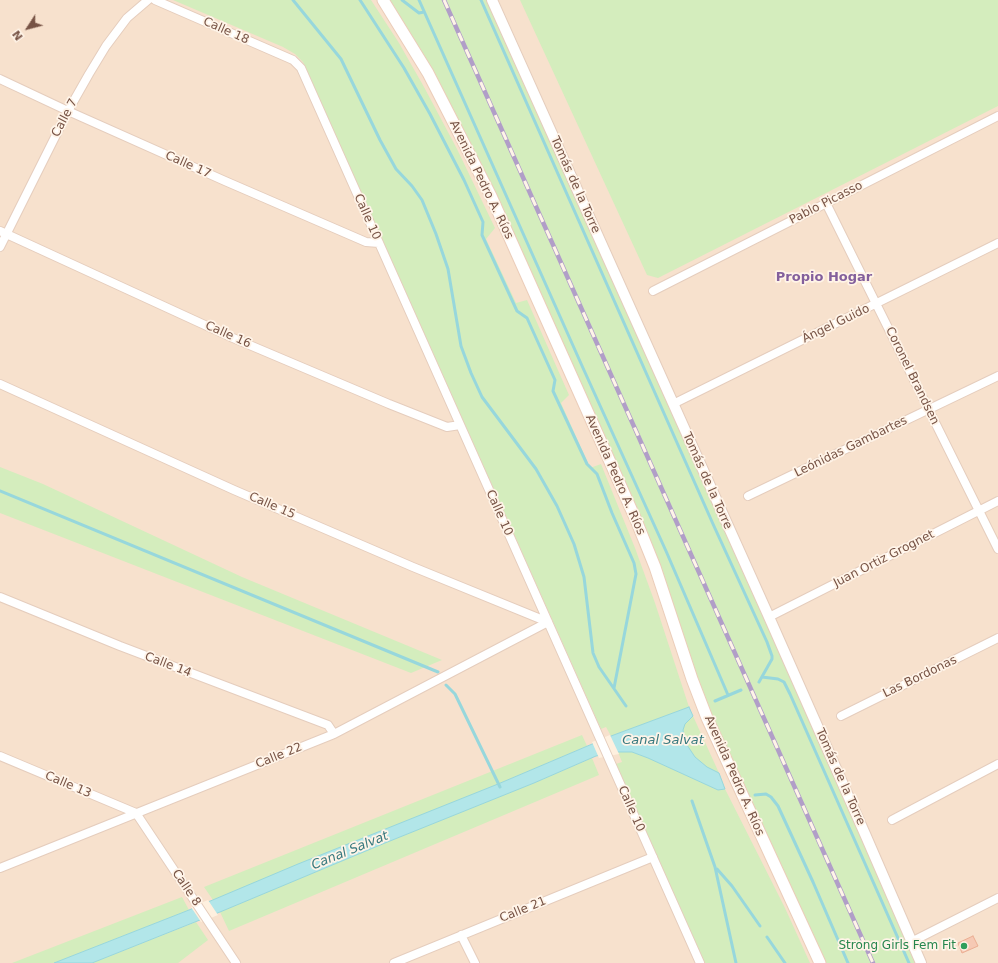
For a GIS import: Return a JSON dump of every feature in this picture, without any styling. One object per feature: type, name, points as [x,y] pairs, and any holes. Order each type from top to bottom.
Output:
[{"type":"main road","name":"Avenida Pedro A. Ríos","points":[[383,0],[428,74],[491,196],[636,520],[655,567],[692,679],[708,718],[820,963]]},
{"type":"street","name":"Calle 7","points":[[0,247],[3,233],[68,111],[106,46],[127,18],[148,0]]},
{"type":"street","name":"Calle 18","points":[[155,0],[292,60],[297,64]]},
{"type":"street","name":"Tomás de la Torre","points":[[492,0],[866,834],[920,963]]},
{"type":"street","name":"Calle 10","points":[[297,64],[303,73],[700,963]]},
{"type":"street","name":"Calle 17","points":[[0,79],[217,178],[366,242],[379,243]]},
{"type":"street","name":"Pablo Picasso","points":[[653,291],[998,116]]},
{"type":"street","name":"Coronel Brandsen","points":[[826,203],[998,549]]},
{"type":"street","name":"Calle 16","points":[[3,233],[233,338],[353,389],[447,427],[460,425]]},
{"type":"street","name":"Ángel Guido","points":[[673,404],[998,243]]},
{"type":"street","name":"Leónidas Gambartes","points":[[748,496],[998,376]]},
{"type":"street","name":"Calle 15","points":[[0,384],[234,490],[413,567],[548,622]]},
{"type":"street","name":"Juan Ortiz Grognet","points":[[769,617],[998,501]]},
{"type":"street","name":"Calle 14","points":[[0,598],[120,646],[328,725],[334,734]]},
{"type":"street","name":"Calle 22","points":[[0,868],[334,734],[548,622]]},
{"type":"street","name":"Las Bordonas","points":[[841,716],[998,638]]},
{"type":"street","name":"Calle 13","points":[[0,756],[136,813]]},
{"type":"street","points":[[892,820],[998,764]]},
{"type":"street","name":"Calle 8","points":[[136,813],[236,963]]},
{"type":"street","name":"Calle 21","points":[[394,963],[653,857]]},
{"type":"street","points":[[911,942],[998,898]]},
{"type":"street","points":[[461,935],[475,963]]},
{"type":"shaded area","points":[[0,0],[383,0],[428,73],[636,520],[820,963],[0,963]]},
{"type":"shaded area","points":[[492,0],[998,0],[998,963],[921,963]]},
{"type":"green space","points":[[173,0],[371,0],[399,43],[424,87],[457,149],[495,228],[486,239],[516,303],[527,300],[569,395],[561,403],[590,468],[601,464],[635,548],[655,603],[689,707],[611,736],[606,727],[601,729],[303,62],[295,54],[283,47]]},
{"type":"green space","points":[[383,0],[492,0],[921,963],[820,963],[707,718],[669,606],[491,196]]},
{"type":"green space","points":[[520,0],[998,0],[998,106],[658,278],[647,275]]},
{"type":"green space","points":[[0,467],[43,484],[242,577],[442,660],[411,673],[0,513]]},
{"type":"green space","points":[[693,716],[719,773],[707,767],[695,757],[685,742],[683,730],[685,724]]},
{"type":"green space","points":[[582,735],[587,746],[498,784],[213,900],[204,887]]},
{"type":"green space","points":[[618,752],[632,752],[718,790],[725,789],[785,908],[810,963],[703,963],[616,764],[622,762]]},
{"type":"green space","points":[[592,758],[599,775],[229,931],[220,912],[534,783]]},
{"type":"green space","points":[[182,897],[189,910],[54,963],[12,963]]},
{"type":"green space","points":[[196,922],[208,940],[178,963],[92,963]]},
{"type":"water","name":"Canal Salvat","points":[[689,707],[693,716],[685,724],[683,730],[685,742],[695,757],[707,767],[719,773],[725,789],[718,790],[632,752],[618,752],[596,756],[220,912],[92,963],[54,963],[189,910],[298,864],[498,784],[611,736]]},
{"type":"pier","points":[[610,735],[619,754],[599,758],[592,742]]},
{"type":"pier","points":[[208,900],[218,915],[201,922],[191,907]]},
{"type":"building","points":[[973,936],[978,946],[962,953],[958,943]]},
{"type":"waterway","points":[[293,0],[341,59],[380,140],[396,169],[412,186],[422,200],[448,269],[461,346],[471,373],[482,397],[536,469],[557,506],[574,544],[584,577],[593,653],[599,667],[626,706]]},
{"type":"waterway","points":[[360,0],[404,68],[464,180],[483,222],[482,235],[517,311],[527,318],[555,380],[553,391],[587,464],[597,474],[634,563],[636,574],[614,688]]},
{"type":"waterway","points":[[402,0],[419,13],[424,12]]},
{"type":"waterway","points":[[419,0],[666,551],[728,695]]},
{"type":"waterway","points":[[481,0],[713,524],[767,642],[772,659],[759,682]]},
{"type":"waterway","points":[[0,491],[438,672]]},
{"type":"waterway","name":"Canal Salvat","points":[[762,677],[778,679],[784,682],[909,963]]},
{"type":"waterway","points":[[446,685],[455,694],[500,787]]},
{"type":"waterway","name":"Canal Salvat","points":[[715,701],[741,690]]},
{"type":"waterway","points":[[755,795],[766,794],[771,797],[778,806],[848,963]]},
{"type":"waterway","points":[[692,801],[715,867],[736,963]]},
{"type":"waterway","points":[[717,869],[732,886],[760,926]]},
{"type":"waterway","points":[[767,937],[785,963]]},
{"type":"railway","points":[[444,0],[873,963]]},
{"type":"place","name":"Strong Girls Fem Fit","points":[[964,946]]},
{"type":"district","name":"Propio Hogar","points":[[824,278]]}]
